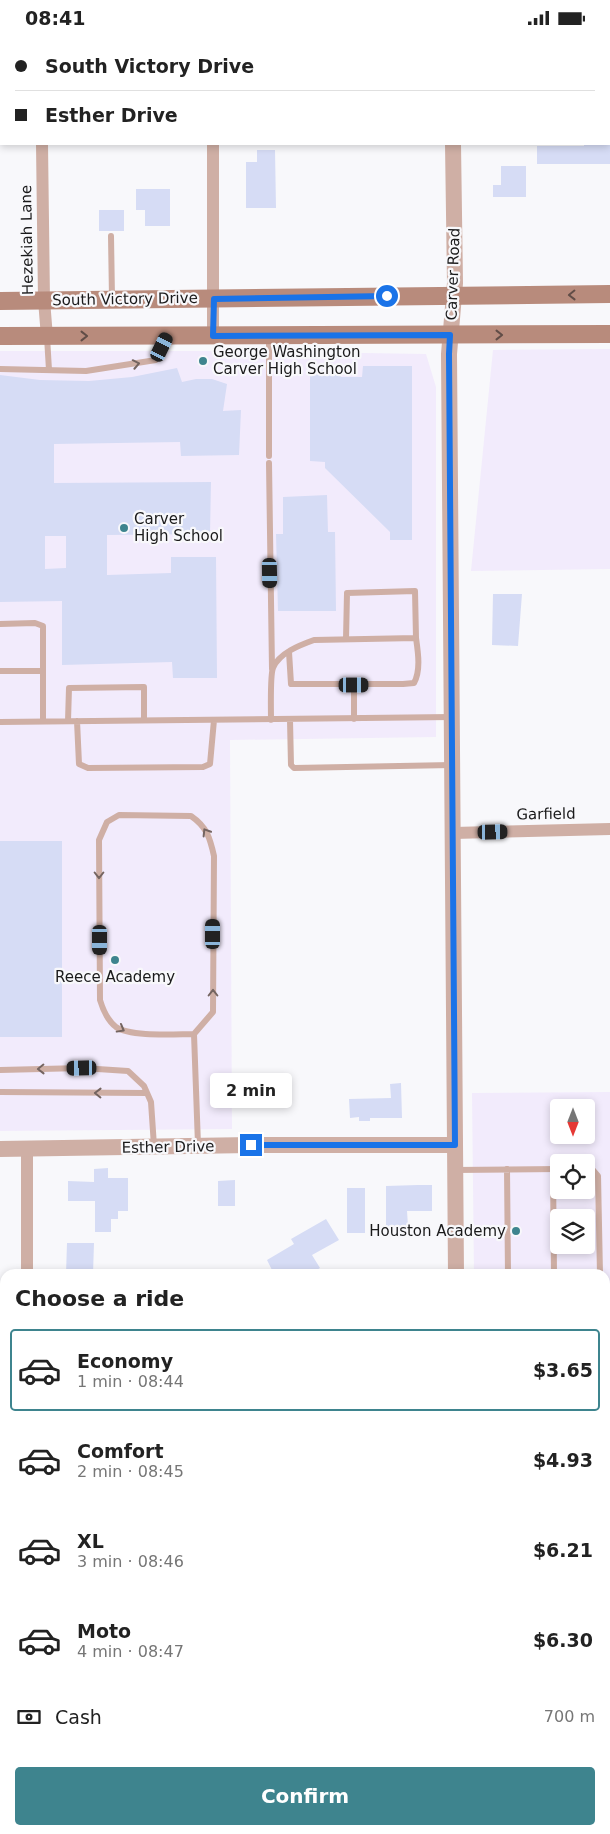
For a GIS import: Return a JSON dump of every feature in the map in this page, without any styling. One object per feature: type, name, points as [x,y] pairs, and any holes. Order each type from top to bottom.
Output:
[{"type":"main road","name":"South Victory Drive","points":[[0,301],[610,294]]},
{"type":"main road","points":[[0,336],[610,334]]},
{"type":"street","name":"Hezekiah Lane","points":[[42,145],[44,300],[47,337]]},
{"type":"street","points":[[213,145],[213,336]]},
{"type":"street","name":"Carver Road","points":[[453,145],[454,296],[449,354],[456,1269]]},
{"type":"street","name":"Garfield","points":[[454,833],[610,829]]},
{"type":"street","name":"Esther Drive","points":[[0,1149],[455,1145]]},
{"type":"street","points":[[27,1149],[27,1269]]},
{"type":"lane","points":[[111,236],[112,300]]},
{"type":"lane","points":[[0,369],[86,371],[156,360],[168,336]]},
{"type":"lane","points":[[269,336],[271,720]]},
{"type":"lane","points":[[47,337],[49,370]]},
{"type":"lane","points":[[289,652],[291,685],[403,685],[414,683],[418,676],[415,591],[347,593],[346,639]]},
{"type":"lane","points":[[0,624],[35,623],[43,626],[43,721]]},
{"type":"lane","points":[[272,669],[280,658],[298,645],[314,640],[416,638]]},
{"type":"lane","points":[[0,671],[43,671]]},
{"type":"lane","points":[[354,685],[354,719]]},
{"type":"lane","points":[[68,721],[68,688],[144,687],[144,721]]},
{"type":"lane","points":[[0,721],[214,721],[452,717]]},
{"type":"lane","points":[[290,720],[291,765],[294,768],[453,765]]},
{"type":"lane","points":[[77,721],[79,764],[88,768],[203,767],[210,764],[214,721]]},
{"type":"lane","points":[[194,1034],[128,1033],[115,1027],[104,1015],[100,1000],[99,840],[107,822],[119,815],[191,816],[199,822],[210,837],[214,856],[213,1012],[194,1034],[198,1146]]},
{"type":"lane","points":[[0,1069],[82,1068],[128,1071],[144,1086],[151,1102],[154,1147]]},
{"type":"lane","points":[[0,1092],[147,1093]]},
{"type":"lane","points":[[507,1169],[508,1269]]},
{"type":"lane","points":[[455,1170],[550,1169]]},
{"type":"lane","points":[[595,1172],[598,1176],[600,1269]]},
{"type":"lane","points":[[554,1269],[555,1199]]},
{"type":"shaded area","points":[[610,349],[610,569],[471,571],[493,350]]},
{"type":"shaded area","points":[[0,351],[244,351],[426,354],[436,387],[436,737],[230,740],[232,1129],[0,1131]]},
{"type":"shaded area","name":"Houston Academy","points":[[610,1092],[610,1269],[474,1269],[472,1093]]},
{"type":"building","points":[[610,145],[610,164],[537,164],[537,146]]},
{"type":"building","points":[[257,150],[275,150],[276,208],[246,208],[246,162],[257,162]]},
{"type":"building","points":[[501,166],[526,166],[526,197],[493,197],[493,185],[501,185]]},
{"type":"building","points":[[136,189],[170,189],[170,226],[145,226],[145,210],[136,210]]},
{"type":"building","points":[[99,210],[124,210],[124,231],[99,231]]},
{"type":"building","points":[[363,366],[412,366],[412,540],[390,540],[390,532],[325,468],[325,462],[310,461],[310,370],[334,370],[341,377],[362,377]]},
{"type":"building","points":[[177,368],[182,382],[196,379],[212,379],[227,384],[223,411],[241,410],[239,455],[181,456],[180,442],[54,444],[54,483],[211,482],[210,534],[107,535],[107,575],[171,573],[171,557],[216,557],[217,678],[173,678],[172,662],[62,665],[62,601],[0,602],[0,375],[40,380],[89,381],[132,377]],"holes":[[[45,536],[66,536],[66,568],[45,569]]]},
{"type":"building","points":[[327,495],[328,532],[335,532],[336,611],[278,611],[276,534],[283,534],[283,497]]},
{"type":"building","points":[[493,594],[522,594],[518,646],[492,645]]},
{"type":"building","points":[[0,841],[62,841],[62,1037],[0,1037]]},
{"type":"building","points":[[401,1083],[402,1118],[370,1118],[370,1121],[359,1121],[359,1117],[350,1118],[349,1099],[391,1098],[390,1084]]},
{"type":"building","points":[[108,1168],[108,1178],[128,1178],[128,1211],[118,1211],[118,1219],[111,1219],[111,1232],[95,1232],[95,1201],[68,1201],[68,1181],[94,1182],[94,1169]]},
{"type":"building","points":[[235,1180],[235,1206],[218,1206],[218,1181]]},
{"type":"building","points":[[432,1185],[432,1211],[407,1211],[408,1226],[386,1227],[386,1186]]},
{"type":"building","points":[[347,1188],[365,1188],[365,1233],[347,1233]]},
{"type":"building","points":[[326,1219],[339,1240],[312,1255],[320,1268],[318,1269],[272,1269],[267,1260],[294,1244],[291,1239]]},
{"type":"building","points":[[67,1243],[94,1243],[93,1269],[66,1269]]},
{"type":"place","name":"George Washington Carver High School","points":[[203,361]]},
{"type":"place","name":"Carver High School","points":[[124,528]]},
{"type":"place","name":"Reece Academy","points":[[115,960]]},
{"type":"place","name":"Houston Academy","points":[[516,1231]]},
{"type":"route","points":[[251,1145],[455,1145],[450,335],[213,336],[214,299],[387,296]]}]
